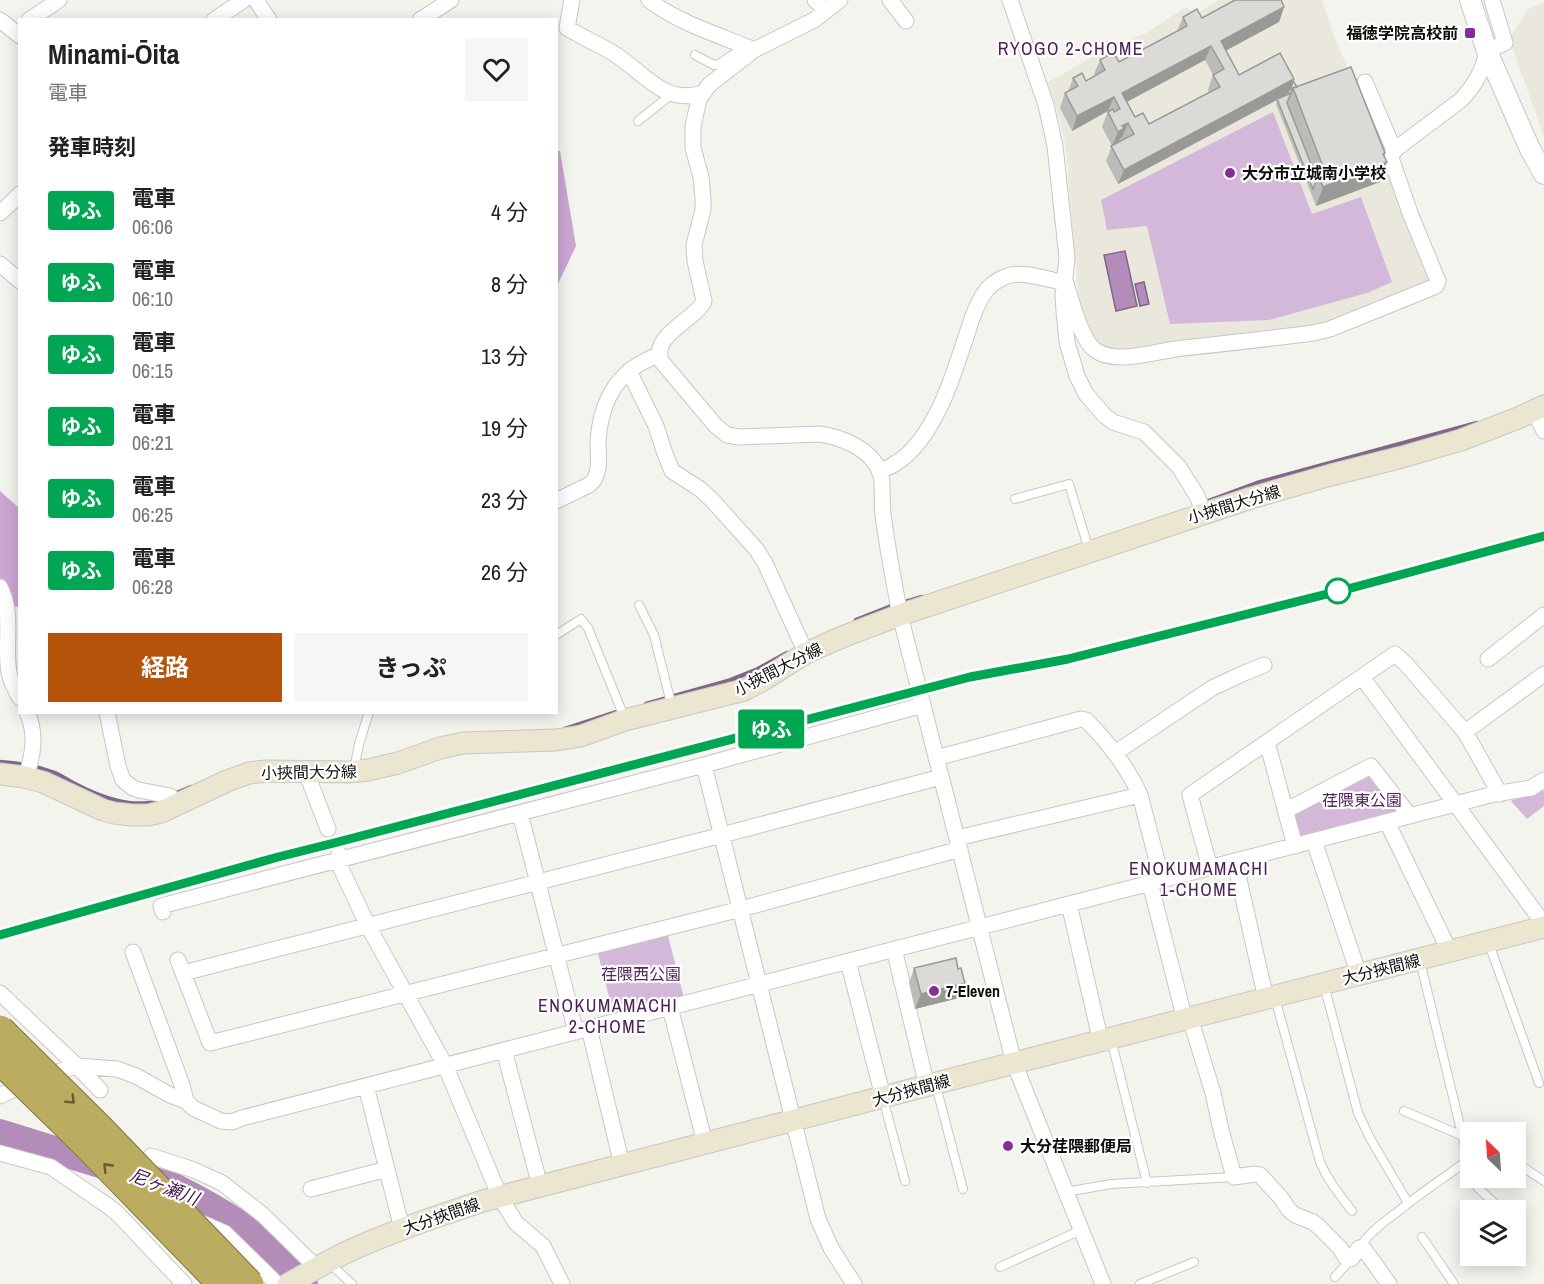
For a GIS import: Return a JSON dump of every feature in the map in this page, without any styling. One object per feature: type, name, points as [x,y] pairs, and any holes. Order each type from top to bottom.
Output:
[{"type":"highway","points":[[0,1029],[250,1284]]},
{"type":"highway","points":[[0,1061],[86,1145],[221,1284]]},
{"type":"main road","name":"小挾間大分線","points":[[0,774],[26,776],[114,813],[148,815],[161,812],[249,773],[354,771],[383,767],[440,748],[463,743],[570,738],[625,720],[744,690],[765,680],[806,653],[900,615],[1251,498],[1461,440],[1539,408]]},
{"type":"main road","name":"大分挾間線","points":[[288,1284],[322,1265],[402,1229],[500,1197],[1544,926]]},
{"type":"street","points":[[32,18],[59,0]]},
{"type":"street","points":[[217,18],[244,0]]},
{"type":"street","points":[[256,0],[268,18]]},
{"type":"street","points":[[423,18],[451,0]]},
{"type":"street","points":[[572,0],[567,28],[613,53],[652,83],[672,94],[685,97],[703,93]]},
{"type":"street","points":[[649,0],[673,15],[750,48]]},
{"type":"street","points":[[815,0],[826,11]]},
{"type":"street","points":[[840,0],[804,25],[750,48],[703,93],[693,126],[693,148],[703,187],[703,210],[694,245],[695,261],[704,301],[699,309],[670,333],[659,349],[659,355],[662,362],[710,419],[728,435],[739,437],[828,435],[862,451],[870,457],[879,471],[889,556],[900,615],[1014,1063],[1102,1284]]},
{"type":"street","points":[[890,0],[906,21]]},
{"type":"street","points":[[1010,0],[1050,120],[1057,157],[1067,258],[1066,284],[1063,295],[1067,342],[1075,369],[1086,394],[1095,406],[1113,422],[1144,432],[1184,474],[1204,513]]},
{"type":"street","points":[[1470,0],[1487,51],[1530,149],[1544,174]]},
{"type":"street","points":[[1487,51],[1505,43],[1492,0]]},
{"type":"street","points":[[0,20],[18,32]]},
{"type":"street","points":[[1066,284],[1079,326],[1089,345],[1094,350],[1115,357],[1312,333],[1436,286],[1438,281],[1410,213],[1391,158],[1394,150],[1470,91],[1482,72],[1487,51]]},
{"type":"street","points":[[1365,82],[1394,150]]},
{"type":"street","points":[[0,213],[18,196]]},
{"type":"street","points":[[0,264],[18,279]]},
{"type":"street","points":[[879,471],[904,458],[936,416],[975,311],[987,290],[995,282],[1017,274],[1066,284]]},
{"type":"street","points":[[558,500],[589,485],[596,477],[600,427],[613,390],[629,371],[643,361],[659,355]]},
{"type":"street","points":[[629,371],[656,426],[672,471],[700,489],[712,500],[756,549],[765,563],[806,653]]},
{"type":"street","points":[[1539,408],[1544,431]]},
{"type":"street","points":[[0,587],[14,641],[9,672],[18,695]]},
{"type":"street","points":[[1488,659],[1544,615]]},
{"type":"street","points":[[1210,868],[1190,795],[1395,654],[1465,732],[1500,794]]},
{"type":"street","points":[[1115,753],[1212,688],[1264,666]]},
{"type":"street","points":[[1465,732],[1544,674]]},
{"type":"street","points":[[1362,677],[1544,926]]},
{"type":"street","points":[[0,681],[18,695]]},
{"type":"street","points":[[163,912],[160,906],[338,857],[520,813],[923,705]]},
{"type":"street","points":[[26,776],[33,756],[33,733],[28,714]]},
{"type":"street","points":[[107,714],[123,780],[127,785],[139,790],[170,796],[176,805]]},
{"type":"street","points":[[936,758],[1081,719],[1086,720],[1102,735],[1140,795],[1156,882],[1188,1019],[1213,1093],[1234,1177],[1260,1175],[1281,1198],[1288,1210],[1313,1222],[1340,1248],[1346,1258],[1364,1249],[1389,1284]]},
{"type":"street","points":[[1267,742],[1295,846]]},
{"type":"street","points":[[704,765],[823,1231],[854,1284]]},
{"type":"street","points":[[1286,811],[1371,766],[1410,816]]},
{"type":"street","points":[[306,772],[328,829]]},
{"type":"street","points":[[941,777],[368,926],[181,967],[210,1043],[741,909],[958,844],[1140,795]]},
{"type":"street","points":[[0,1096],[32,1080],[77,1066],[117,1069],[186,1101],[194,1108],[221,1121],[232,1122],[1410,816],[1531,788],[1544,780]]},
{"type":"street","points":[[520,813],[556,956],[582,1030],[622,1165]]},
{"type":"street","points":[[1387,822],[1450,952]]},
{"type":"street","points":[[1314,841],[1359,975]]},
{"type":"street","points":[[338,857],[368,926],[445,1065],[500,1197],[516,1223],[543,1246],[562,1284]]},
{"type":"street","points":[[1235,862],[1270,998]]},
{"type":"street","points":[[1069,904],[1106,1040]]},
{"type":"street","points":[[894,949],[931,1085]]},
{"type":"street","points":[[133,952],[183,1085],[186,1101]]},
{"type":"street","points":[[848,961],[883,1097]]},
{"type":"street","points":[[0,993],[100,1090]]},
{"type":"street","points":[[670,1007],[705,1143]]},
{"type":"street","points":[[504,1050],[540,1186]]},
{"type":"street","points":[[366,1086],[402,1229]]},
{"type":"street","points":[[0,1153],[51,1167],[117,1213],[184,1284]]},
{"type":"street","points":[[151,1156],[194,1170],[222,1183],[322,1265]]},
{"type":"street","points":[[311,1189],[387,1168]]},
{"type":"street","points":[[117,1213],[202,1223],[225,1233],[277,1284]]},
{"type":"lane","points":[[694,55],[719,64],[750,48]]},
{"type":"lane","points":[[638,121],[672,94]]},
{"type":"lane","points":[[1015,499],[1069,484],[1090,551]]},
{"type":"lane","points":[[639,605],[654,635],[673,708]]},
{"type":"lane","points":[[558,634],[581,619],[584,621],[625,720]]},
{"type":"lane","points":[[354,771],[368,714]]},
{"type":"lane","points":[[1488,942],[1539,1083]]},
{"type":"lane","points":[[1419,960],[1460,1127]]},
{"type":"lane","points":[[1324,984],[1358,1113],[1408,1203]]},
{"type":"lane","points":[[1270,998],[1325,1175],[1352,1211]]},
{"type":"lane","points":[[1106,1040],[1147,1183]]},
{"type":"lane","points":[[931,1085],[963,1189]]},
{"type":"lane","points":[[883,1097],[905,1181]]},
{"type":"lane","points":[[1404,1111],[1460,1134]]},
{"type":"lane","points":[[1526,1169],[1544,1181]]},
{"type":"lane","points":[[1335,1277],[1362,1243],[1380,1225],[1408,1203],[1460,1170]]},
{"type":"lane","points":[[1066,1192],[1111,1184],[1234,1177]]},
{"type":"lane","points":[[1478,1188],[1491,1200]]},
{"type":"lane","points":[[1000,1267],[1081,1230]]},
{"type":"lane","points":[[1422,1237],[1454,1284]]},
{"type":"lane","points":[[1140,1284],[1194,1262]]},
{"type":"lane","points":[[322,1265],[352,1284]]},
{"type":"shaded area","name":"大分市立城南小学校","points":[[1219,0],[1322,0],[1335,39],[1386,156],[1434,281],[1329,324],[1130,353],[1098,349],[1082,319],[1064,137],[1048,82],[1109,48],[1146,33],[1186,7],[1195,14]]},
{"type":"shaded area","points":[[1544,3],[1544,137],[1509,38],[1530,7]]},
{"type":"shaded area","points":[[558,151],[560,151],[576,246],[558,284]]},
{"type":"shaded area","points":[[1125,251],[1137,306],[1116,311],[1104,255]]},
{"type":"shaded area","points":[[1144,282],[1149,304],[1140,306],[1135,284]]},
{"type":"shaded area","points":[[0,491],[18,507],[18,607],[0,605]]},
{"type":"green space","points":[[1273,112],[1312,214],[1361,197],[1392,282],[1367,293],[1269,320],[1170,324],[1147,226],[1107,230],[1101,200]]},
{"type":"green space","name":"荏隈東公園","points":[[1370,775],[1398,809],[1398,814],[1301,838],[1296,836],[1291,816]]},
{"type":"green space","points":[[1544,791],[1544,806],[1527,819],[1511,801]]},
{"type":"green space","name":"荏隈西公園","points":[[667,932],[684,998],[614,1016],[597,950]]},
{"type":"building","points":[[1235,0],[1281,0],[1284,7],[1221,41],[1239,75],[1280,53],[1294,79],[1124,170],[1111,146],[1134,134],[1128,123],[1118,132],[1108,112],[1120,109],[1114,97],[1077,116],[1065,93],[1078,86],[1073,78],[1082,73],[1086,81],[1105,70],[1100,60],[1113,52],[1119,62],[1187,26],[1183,17],[1197,9],[1202,18]],"holes":[[[1211,46],[1224,69],[1213,75],[1220,87],[1149,124],[1143,113],[1135,117],[1122,93]]]},
{"type":"building","points":[[1351,67],[1387,162],[1323,187],[1318,175],[1325,172],[1293,88]]},
{"type":"building","points":[[1293,81],[1297,87],[1292,91],[1291,88]]},
{"type":"building","points":[[1291,93],[1287,103],[1317,179],[1313,189],[1277,99]]},
{"type":"building","points":[[956,958],[958,969],[961,968],[965,983],[921,994],[914,968]]},
{"type":"waterway","points":[[1203,503],[1257,483],[1477,423]]},
{"type":"waterway","points":[[856,620],[922,597]]},
{"type":"waterway","points":[[646,704],[728,681],[758,669],[787,653]]},
{"type":"waterway","points":[[565,729],[617,712]]},
{"type":"waterway","points":[[0,762],[21,764],[58,774],[72,783],[117,801],[139,804],[160,800]]},
{"type":"waterway","points":[[174,794],[191,787]]},
{"type":"waterway","name":"尼ヶ瀬川","points":[[0,1133],[174,1187],[239,1224],[304,1284]]},
{"type":"railway","points":[[0,935],[278,857],[970,677],[1068,659],[1355,587],[1544,536]]},
{"type":"train","name":"ゆふ","points":[[0,935],[278,857],[970,677],[1068,659],[1355,587],[1544,536]]},
{"type":"place","name":"福徳学院高校前","points":[[1470,33]]},
{"type":"place","name":"大分市立城南小学校","points":[[1230,173]]},
{"type":"place","name":"7-Eleven","points":[[934,991]]},
{"type":"place","name":"大分荏隈郵便局","points":[[1008,1146]]},
{"type":"district","name":"RYOGO 2-CHOME","points":[[1071,49]]},
{"type":"district","name":"ENOKUMAMACHI 1-CHOME","points":[[1199,879]]},
{"type":"district","name":"ENOKUMAMACHI 2-CHOME","points":[[608,1016]]}]
